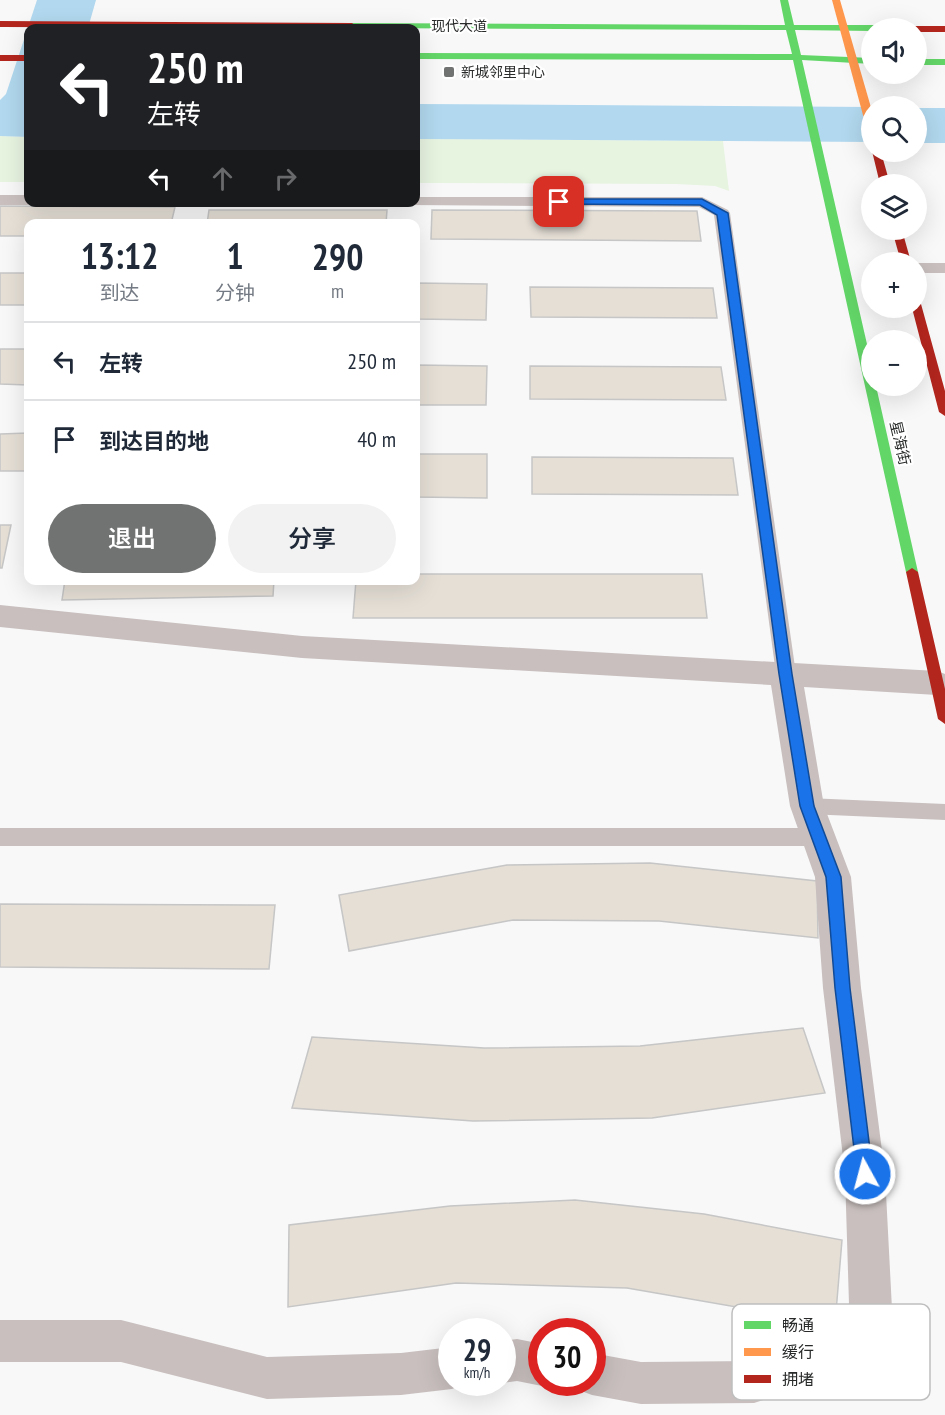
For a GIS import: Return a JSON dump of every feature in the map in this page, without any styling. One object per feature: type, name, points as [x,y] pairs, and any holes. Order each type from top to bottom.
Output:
[{"type":"main road","name":"星海街","points":[[784,0],[945,719]]},
{"type":"main road","points":[[836,0],[864,96]]},
{"type":"main road","name":"现代大道","points":[[7,24],[105,24]]},
{"type":"main road","name":"现代大道","points":[[420,26],[861,28]]},
{"type":"main road","points":[[927,29],[945,29]]},
{"type":"main road","name":"现代大道","points":[[420,56],[796,57],[861,61]]},
{"type":"main road","points":[[3,58],[24,58]]},
{"type":"main road","points":[[927,62],[945,62]]},
{"type":"main road","points":[[920,318],[945,411]]},
{"type":"street","points":[[0,616],[302,648],[937,683]]},
{"type":"street","points":[[786,674],[814,822],[833,877],[842,988],[865,1174],[871,1304]]},
{"type":"street","points":[[0,1341],[121,1341],[267,1378],[401,1374],[438,1370]]},
{"type":"street","points":[[606,1377],[641,1383],[732,1382]]},
{"type":"lane","points":[[0,200],[24,200]]},
{"type":"lane","points":[[420,201],[702,202],[722,213],[786,674]]},
{"type":"lane","points":[[927,268],[945,268]]},
{"type":"lane","points":[[0,837],[814,822],[945,812]]},
{"type":"green space","points":[[0,136],[24,137],[24,182],[0,182]]},
{"type":"green space","points":[[420,139],[723,141],[729,191],[715,186],[420,183]]},
{"type":"water","points":[[37,0],[96,0],[89,24],[29,24]]},
{"type":"water","points":[[24,39],[24,137],[0,136],[0,100],[6,94]]},
{"type":"water","points":[[420,104],[861,107],[861,142],[420,139]]},
{"type":"water","points":[[927,108],[945,108],[945,143],[927,143]]},
{"type":"building","points":[[0,206],[175,207],[172,219],[24,219],[24,236],[0,236]]},
{"type":"building","points":[[209,210],[387,210],[386,219],[208,219]]},
{"type":"building","points":[[432,210],[697,211],[701,241],[431,239]]},
{"type":"building","points":[[0,273],[24,273],[24,305],[0,305]]},
{"type":"building","points":[[420,283],[487,284],[486,320],[420,319]]},
{"type":"building","points":[[530,287],[713,288],[717,318],[531,317]]},
{"type":"building","points":[[0,349],[24,349],[24,385],[0,384]]},
{"type":"building","points":[[420,365],[487,366],[486,405],[420,405]]},
{"type":"building","points":[[530,366],[721,367],[726,400],[530,399]]},
{"type":"building","points":[[24,433],[24,471],[0,471],[0,434]]},
{"type":"building","points":[[420,454],[487,454],[487,498],[420,497]]},
{"type":"building","points":[[532,457],[733,458],[738,495],[532,494]]},
{"type":"building","points":[[0,525],[11,525],[2,568],[0,568]]},
{"type":"building","points":[[420,574],[702,574],[707,618],[353,618],[356,585],[420,585]]},
{"type":"building","points":[[64,585],[274,585],[273,596],[62,600]]},
{"type":"building","points":[[650,863],[817,881],[818,938],[659,921],[513,920],[349,951],[339,895],[507,865]]},
{"type":"building","points":[[0,904],[275,905],[269,969],[0,967]]},
{"type":"building","points":[[803,1028],[825,1093],[652,1118],[473,1121],[292,1108],[312,1037],[484,1048],[640,1046]]},
{"type":"building","points":[[575,1200],[704,1214],[842,1240],[837,1304],[732,1304],[732,1306],[627,1288],[456,1283],[288,1307],[289,1225],[450,1206]]},
{"type":"traffic: fast","points":[[784,0],[912,572]]},
{"type":"traffic: fast","points":[[420,26],[861,28]]},
{"type":"traffic: fast","points":[[420,56],[796,57],[861,60]]},
{"type":"traffic: fast","points":[[927,62],[945,62]]},
{"type":"traffic: slow","points":[[836,0],[863,96]]},
{"type":"traffic: jam","points":[[0,24],[24,24]]},
{"type":"traffic: jam","points":[[927,29],[945,29]]},
{"type":"traffic: jam","points":[[0,58],[24,58]]},
{"type":"traffic: jam","points":[[879,162],[882,174]]},
{"type":"traffic: jam","points":[[900,240],[903,252]]},
{"type":"traffic: jam","points":[[920,318],[945,412]]},
{"type":"traffic: jam","points":[[912,572],[945,719]]},
{"type":"place","name":"新城邻里中心","points":[[449,72]]},
{"type":"route","points":[[559,202],[702,202],[722,213],[727,233],[764,517],[807,806],[833,877],[842,988],[865,1174]]}]
